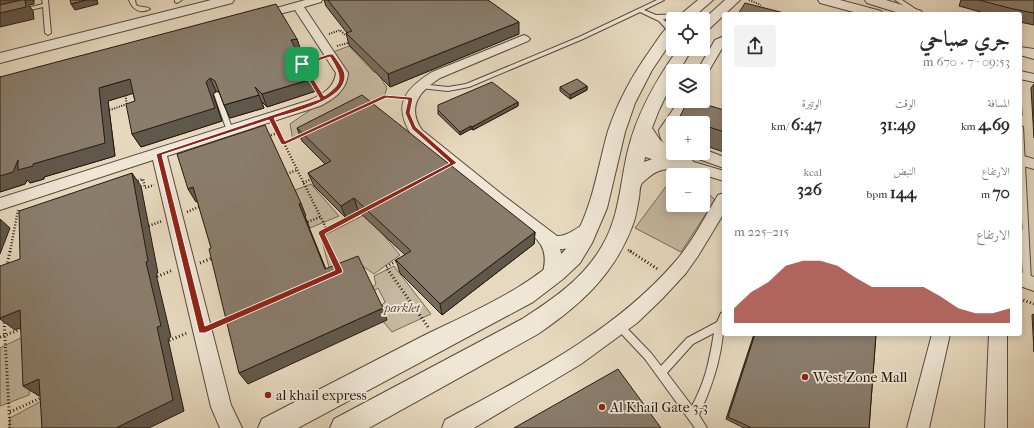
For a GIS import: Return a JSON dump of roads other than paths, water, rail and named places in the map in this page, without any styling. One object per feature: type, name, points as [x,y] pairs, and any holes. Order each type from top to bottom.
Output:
[{"type":"street","points":[[0,45],[179,0]]},
{"type":"street","points":[[0,58],[227,0]]},
{"type":"street","points":[[248,18],[317,0]]},
{"type":"street","points":[[692,12],[706,0]]},
{"type":"street","points":[[710,21],[733,0]]},
{"type":"street","points":[[826,0],[869,12]]},
{"type":"street","points":[[843,0],[880,12]]},
{"type":"street","points":[[872,0],[910,12]]},
{"type":"street","points":[[0,204],[271,118],[315,103],[334,93],[342,79],[342,73],[298,5]]},
{"type":"street","points":[[524,39],[436,75],[420,86],[410,98],[408,113],[410,121],[417,133],[543,235],[557,243],[567,243],[590,228]]},
{"type":"street","points":[[271,428],[525,295],[550,278],[572,256],[590,228],[618,129],[632,91],[666,41]]},
{"type":"street","points":[[707,64],[719,43],[722,41]]},
{"type":"street","points":[[1022,41],[1034,44]]},
{"type":"street","points":[[1022,51],[1034,54]]},
{"type":"street","points":[[343,428],[534,324],[566,301],[582,287],[595,272],[615,242],[626,212],[637,150],[643,128],[658,93],[681,56]]},
{"type":"street","points":[[1022,75],[1034,78]]},
{"type":"street","points":[[687,108],[695,114]]},
{"type":"street","points":[[643,128],[648,137],[656,146],[666,149]]},
{"type":"street","points":[[618,129],[623,140],[637,150],[649,155],[666,156]]},
{"type":"street","points":[[159,154],[221,407],[231,428]]},
{"type":"street","points":[[631,184],[643,171],[652,165],[678,160]]},
{"type":"street","points":[[696,160],[722,175]]},
{"type":"street","points":[[705,160],[722,163]]},
{"type":"street","points":[[453,428],[569,361],[619,326],[671,278],[693,250],[722,202]]},
{"type":"street","points":[[543,235],[551,246],[554,258],[553,272],[550,278]]},
{"type":"street","points":[[918,428],[941,336]]},
{"type":"street","points":[[996,428],[998,336]]},
{"type":"street","points":[[217,428],[221,407]]},
{"type":"lane","points":[[132,0],[134,6],[139,9],[147,9]]},
{"type":"lane","points":[[420,86],[442,88],[467,86],[581,38],[661,0]]},
{"type":"lane","points":[[898,0],[917,12]]},
{"type":"lane","points":[[15,12],[45,3],[48,33]]},
{"type":"lane","points":[[640,10],[655,16],[666,23]]},
{"type":"lane","points":[[655,16],[666,18]]},
{"type":"lane","points":[[217,94],[230,130]]},
{"type":"lane","points":[[1022,140],[1025,161],[1027,282]]},
{"type":"lane","points":[[661,373],[690,341],[722,320]]},
{"type":"lane","points":[[692,415],[704,391],[715,361],[722,320]]},
{"type":"lane","points":[[619,326],[643,351],[661,373],[702,428]]},
{"type":"place","name":"West Zone Mall","points":[[805,377]]},
{"type":"place","name":"al khail express","points":[[268,395]]},
{"type":"place","name":"Al Khail Gate 3-3","points":[[602,407]]},
{"type":"park label","name":"parklet","points":[[402,308]]}]
